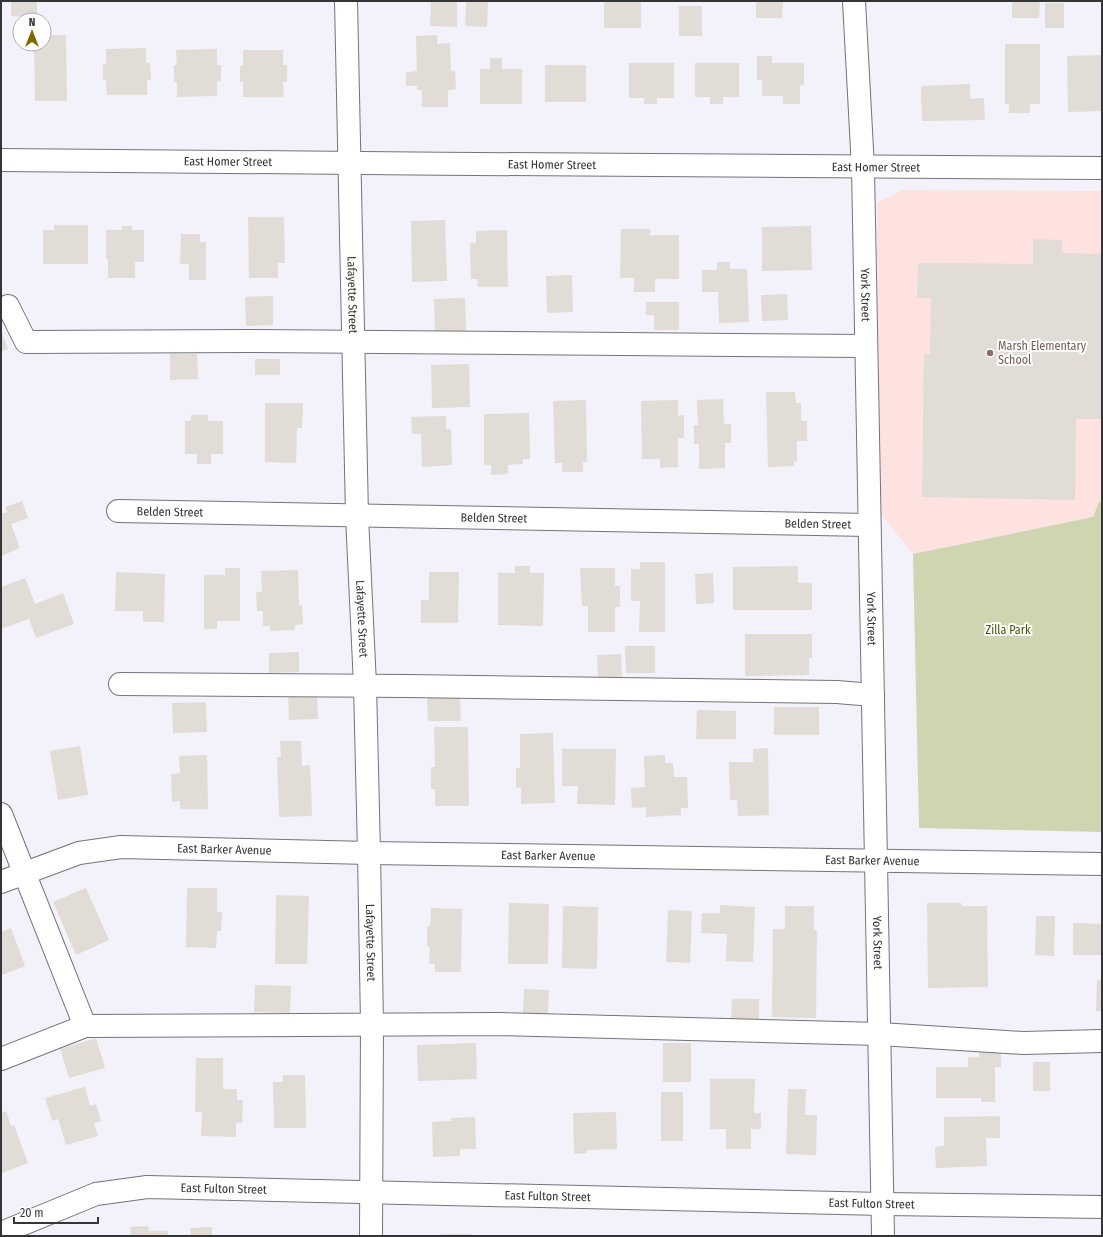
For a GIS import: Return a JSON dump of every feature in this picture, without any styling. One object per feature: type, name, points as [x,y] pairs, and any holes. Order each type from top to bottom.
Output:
[{"type":"street","name":"Lafayette Street","points":[[346,1],[353,342],[365,685],[369,854],[372,1024],[370,1193],[371,1236]]},
{"type":"street","name":"York Street","points":[[854,1],[863,168],[883,1236]]},
{"type":"street","name":"East Homer Street","points":[[1,160],[349,162],[863,168],[1102,168]]},
{"type":"street","points":[[8,306],[26,342],[353,342],[866,346]]},
{"type":"street","name":"Belden Street","points":[[118,511],[869,525]]},
{"type":"street","points":[[120,684],[365,685],[837,692],[873,695]]},
{"type":"street","points":[[1,814],[23,873],[85,1026]]},
{"type":"street","name":"East Barker Avenue","points":[[1,882],[79,852],[120,847],[369,854],[1102,864]]},
{"type":"street","points":[[1,1058],[85,1026],[507,1024],[880,1034],[1023,1043],[1102,1042]]},
{"type":"street","name":"East Fulton Street","points":[[1,1233],[96,1194],[147,1187],[883,1204],[1102,1207]]},
{"type":"shaded area","name":"Marsh Elementary School","points":[[903,190],[1102,191],[1102,502],[1099,502],[1093,517],[913,554],[880,513],[877,203]]},
{"type":"green space","name":"Zilla Park","points":[[1099,502],[1102,502],[1102,832],[919,828],[913,554],[1093,517]]},
{"type":"building","points":[[11,1],[37,1],[37,12],[12,12],[11,16]]},
{"type":"building","points":[[431,1],[457,1],[457,27],[430,26]]},
{"type":"building","points":[[466,1],[488,1],[487,27],[465,26]]},
{"type":"building","points":[[604,1],[641,1],[641,28],[604,28]]},
{"type":"building","points":[[1012,1],[1040,1],[1039,18],[1012,18]]},
{"type":"building","points":[[756,2],[783,2],[782,18],[756,18]]},
{"type":"building","points":[[1045,3],[1064,3],[1064,28],[1045,28]]},
{"type":"building","points":[[679,6],[702,6],[702,36],[679,36]]},
{"type":"building","points":[[52,35],[66,35],[67,101],[35,101],[34,52],[52,52]]},
{"type":"building","points":[[437,35],[437,44],[450,43],[451,71],[455,71],[456,89],[448,90],[448,107],[422,107],[422,90],[417,90],[417,86],[406,86],[406,72],[417,71],[416,36]]},
{"type":"building","points":[[1005,44],[1040,44],[1040,104],[1030,104],[1030,113],[1009,113],[1009,104],[1005,104]]},
{"type":"building","points":[[146,48],[146,63],[150,63],[151,80],[147,80],[147,95],[107,95],[106,80],[103,80],[103,64],[106,64],[106,49]]},
{"type":"building","points":[[217,49],[217,65],[221,65],[221,81],[217,81],[217,96],[177,97],[177,82],[174,82],[174,65],[177,65],[176,50]]},
{"type":"building","points":[[243,50],[283,50],[283,65],[287,65],[287,82],[283,82],[284,97],[243,97],[243,82],[240,82],[240,66],[243,66]]},
{"type":"building","points":[[1101,55],[1102,111],[1068,112],[1067,56]]},
{"type":"building","points":[[757,56],[772,56],[772,63],[804,63],[804,85],[800,85],[800,104],[783,104],[783,96],[762,96],[762,80],[757,80]]},
{"type":"building","points":[[490,58],[502,58],[502,69],[522,69],[522,104],[480,104],[480,69],[490,69]]},
{"type":"building","points":[[629,63],[674,63],[674,98],[657,98],[657,104],[644,104],[644,98],[629,98]]},
{"type":"building","points":[[695,63],[739,63],[739,97],[723,97],[723,104],[710,104],[710,97],[695,97]]},
{"type":"building","points":[[545,65],[586,65],[586,102],[545,102]]},
{"type":"building","points":[[970,84],[970,99],[984,98],[985,120],[922,121],[921,86]]},
{"type":"building","points":[[248,217],[284,217],[285,263],[278,263],[278,278],[249,278]]},
{"type":"building","points":[[445,220],[447,281],[412,282],[411,221]]},
{"type":"building","points":[[54,225],[88,225],[88,264],[43,264],[43,230],[54,230]]},
{"type":"building","points":[[122,226],[132,226],[132,230],[144,230],[144,262],[135,262],[135,278],[108,278],[108,259],[106,259],[106,230],[122,230]]},
{"type":"building","points":[[811,226],[812,270],[762,271],[762,227]]},
{"type":"building","points":[[621,229],[650,229],[650,235],[679,235],[679,279],[655,279],[655,292],[634,292],[634,278],[620,278]]},
{"type":"building","points":[[507,230],[508,287],[478,287],[477,279],[471,279],[470,243],[476,243],[476,231]]},
{"type":"building","points":[[181,234],[200,234],[200,242],[206,242],[206,280],[189,280],[189,264],[180,264]]},
{"type":"building","points":[[1033,239],[1062,240],[1062,253],[1102,254],[1102,419],[1076,419],[1075,500],[922,497],[924,354],[930,354],[931,298],[917,298],[918,263],[1033,264]]},
{"type":"building","points":[[717,262],[730,262],[730,269],[747,269],[749,322],[719,323],[718,292],[702,292],[702,270],[717,270]]},
{"type":"building","points":[[572,275],[573,312],[547,313],[546,276]]},
{"type":"building","points":[[787,294],[788,320],[762,321],[761,295]]},
{"type":"building","points":[[273,296],[273,325],[246,326],[245,297]]},
{"type":"building","points":[[465,298],[466,332],[435,333],[434,299]]},
{"type":"building","points":[[646,302],[679,302],[679,330],[654,330],[654,315],[646,315]]},
{"type":"building","points":[[1,331],[8,349],[1,351]]},
{"type":"building","points":[[170,354],[197,354],[198,379],[170,380]]},
{"type":"building","points":[[255,359],[280,359],[280,375],[255,375]]},
{"type":"building","points":[[469,364],[470,407],[432,408],[431,365]]},
{"type":"building","points":[[766,392],[795,392],[796,403],[801,403],[801,421],[807,421],[807,441],[797,441],[797,461],[794,462],[794,466],[768,467]]},
{"type":"building","points":[[723,399],[724,424],[731,424],[731,443],[725,443],[725,468],[699,469],[699,444],[694,444],[694,425],[698,425],[697,400]]},
{"type":"building","points":[[586,400],[587,462],[583,462],[583,472],[562,472],[562,463],[555,463],[553,401]]},
{"type":"building","points":[[678,400],[678,416],[684,415],[684,438],[678,438],[678,467],[660,468],[660,459],[642,459],[641,401]]},
{"type":"building","points":[[265,403],[303,403],[302,428],[297,428],[296,463],[265,462]]},
{"type":"building","points":[[529,413],[530,459],[523,459],[523,464],[508,465],[508,474],[491,475],[491,465],[484,465],[484,414]]},
{"type":"building","points":[[191,415],[208,415],[208,421],[223,421],[223,454],[211,454],[211,464],[197,464],[197,454],[185,454],[185,421],[191,421]]},
{"type":"building","points":[[446,416],[446,429],[451,429],[452,465],[422,467],[421,434],[412,434],[411,417]]},
{"type":"building","points":[[22,501],[28,518],[11,524],[20,548],[1,556],[1,514],[7,512],[5,507]]},
{"type":"building","points":[[640,562],[665,562],[665,632],[639,632],[640,601],[631,601],[631,569],[640,569]]},
{"type":"building","points":[[515,566],[530,566],[530,573],[544,573],[543,626],[498,625],[498,573],[515,573]]},
{"type":"building","points":[[798,566],[798,583],[812,583],[812,610],[733,610],[733,567]]},
{"type":"building","points":[[225,568],[240,568],[240,621],[217,621],[217,629],[204,629],[204,575],[225,575]]},
{"type":"building","points":[[580,568],[615,568],[615,586],[620,586],[620,607],[615,607],[615,632],[588,632],[588,606],[582,606]]},
{"type":"building","points":[[298,570],[299,605],[302,605],[303,624],[295,625],[295,630],[270,631],[270,626],[263,626],[263,611],[257,611],[256,592],[262,592],[261,571]]},
{"type":"building","points":[[116,572],[165,574],[164,622],[143,622],[143,611],[115,611]]},
{"type":"building","points":[[429,572],[459,572],[458,623],[421,623],[421,600],[429,600]]},
{"type":"building","points":[[713,573],[714,603],[696,604],[695,574]]},
{"type":"building","points":[[25,578],[35,604],[63,593],[74,624],[36,638],[29,619],[1,629],[1,587]]},
{"type":"building","points":[[745,634],[812,634],[812,658],[809,658],[809,675],[745,676]]},
{"type":"building","points":[[625,646],[655,646],[655,673],[626,673]]},
{"type":"building","points":[[299,652],[299,672],[269,673],[269,653]]},
{"type":"building","points":[[621,654],[622,680],[598,680],[597,655]]},
{"type":"building","points":[[288,694],[317,694],[318,719],[289,720]]},
{"type":"building","points":[[460,697],[461,721],[428,721],[427,698]]},
{"type":"building","points":[[206,702],[207,732],[173,733],[172,703]]},
{"type":"building","points":[[774,707],[819,707],[819,735],[774,735]]},
{"type":"building","points":[[697,710],[736,711],[736,739],[696,739]]},
{"type":"building","points":[[434,727],[468,727],[469,806],[435,806],[435,789],[431,789],[431,767],[435,767]]},
{"type":"building","points":[[553,733],[555,803],[521,804],[521,787],[516,788],[516,768],[520,768],[520,734]]},
{"type":"building","points":[[280,741],[301,741],[302,766],[310,765],[312,816],[279,817],[277,757],[281,757]]},
{"type":"building","points":[[80,746],[88,795],[58,800],[50,751]]},
{"type":"building","points":[[768,748],[769,815],[738,816],[737,800],[730,800],[729,762],[753,762],[753,749]]},
{"type":"building","points":[[562,749],[616,749],[615,805],[577,804],[578,786],[562,786]]},
{"type":"building","points":[[207,755],[208,809],[180,809],[180,801],[172,802],[171,774],[180,773],[179,756]]},
{"type":"building","points":[[665,755],[665,763],[673,763],[674,777],[687,777],[688,808],[681,808],[681,815],[646,817],[646,807],[632,808],[631,788],[645,787],[644,756]]},
{"type":"building","points":[[86,888],[109,940],[76,955],[53,902]]},
{"type":"building","points":[[187,888],[217,888],[217,912],[222,912],[221,931],[217,931],[216,948],[186,947]]},
{"type":"building","points":[[276,895],[309,896],[307,964],[275,964]]},
{"type":"building","points":[[509,903],[549,904],[548,964],[508,964]]},
{"type":"building","points":[[927,903],[961,903],[962,906],[987,906],[988,987],[928,988]]},
{"type":"building","points":[[720,905],[755,907],[753,962],[726,961],[727,934],[701,933],[702,913],[720,913]]},
{"type":"building","points":[[563,906],[598,907],[597,969],[562,968]]},
{"type":"building","points":[[785,906],[814,906],[814,930],[817,930],[816,1018],[772,1017],[773,929],[785,929]]},
{"type":"building","points":[[431,908],[462,909],[461,972],[435,972],[435,964],[429,964],[430,947],[427,947],[427,926],[430,926]]},
{"type":"building","points":[[668,910],[692,911],[690,963],[666,962]]},
{"type":"building","points":[[1036,916],[1055,916],[1054,956],[1035,955]]},
{"type":"building","points":[[1073,923],[1102,924],[1102,955],[1073,955]]},
{"type":"building","points":[[11,928],[25,966],[2,975],[1,932]]},
{"type":"building","points":[[1097,980],[1102,980],[1102,1011],[1096,1011]]},
{"type":"building","points":[[255,985],[291,986],[290,1013],[254,1012]]},
{"type":"building","points":[[524,989],[549,990],[548,1014],[523,1014]]},
{"type":"building","points":[[732,999],[759,999],[759,1023],[731,1022]]},
{"type":"building","points":[[96,1038],[105,1068],[69,1078],[60,1049]]},
{"type":"building","points":[[476,1043],[477,1079],[418,1081],[417,1045]]},
{"type":"building","points":[[663,1043],[691,1043],[691,1082],[663,1082]]},
{"type":"building","points":[[979,1047],[1001,1047],[1001,1067],[995,1067],[995,1102],[981,1102],[981,1098],[936,1098],[936,1067],[968,1067],[968,1057],[979,1057]]},
{"type":"building","points":[[196,1058],[223,1058],[223,1089],[237,1089],[237,1100],[243,1100],[242,1123],[236,1123],[236,1137],[201,1136],[202,1112],[195,1112]]},
{"type":"building","points":[[1033,1062],[1050,1062],[1050,1091],[1033,1091]]},
{"type":"building","points":[[283,1075],[305,1075],[306,1128],[274,1128],[273,1082],[283,1082]]},
{"type":"building","points":[[710,1079],[755,1079],[754,1113],[761,1113],[761,1129],[751,1129],[751,1149],[726,1149],[726,1129],[710,1129]]},
{"type":"building","points":[[85,1087],[90,1106],[96,1104],[101,1121],[94,1123],[98,1136],[66,1145],[58,1119],[52,1121],[45,1098]]},
{"type":"building","points":[[788,1089],[806,1089],[805,1115],[817,1115],[816,1155],[786,1154]]},
{"type":"building","points":[[661,1092],[683,1092],[683,1141],[661,1141]]},
{"type":"building","points":[[6,1111],[11,1126],[14,1125],[28,1163],[2,1173],[1,1113]]},
{"type":"building","points":[[616,1112],[617,1149],[587,1150],[587,1153],[574,1154],[573,1113]]},
{"type":"building","points":[[1000,1116],[1000,1138],[986,1138],[987,1166],[936,1168],[935,1147],[944,1146],[944,1117]]},
{"type":"building","points":[[475,1117],[476,1149],[460,1149],[460,1156],[433,1157],[432,1122],[451,1121],[451,1118]]},
{"type":"building","points":[[148,1226],[149,1231],[168,1231],[168,1236],[131,1236],[130,1227]]},
{"type":"building","points":[[212,1227],[212,1236],[191,1236],[190,1228]]},
{"type":"building","points":[[441,1234],[472,1234],[472,1236],[441,1236]]},
{"type":"place","name":"Marsh Elementary School","points":[[990,353]]}]
